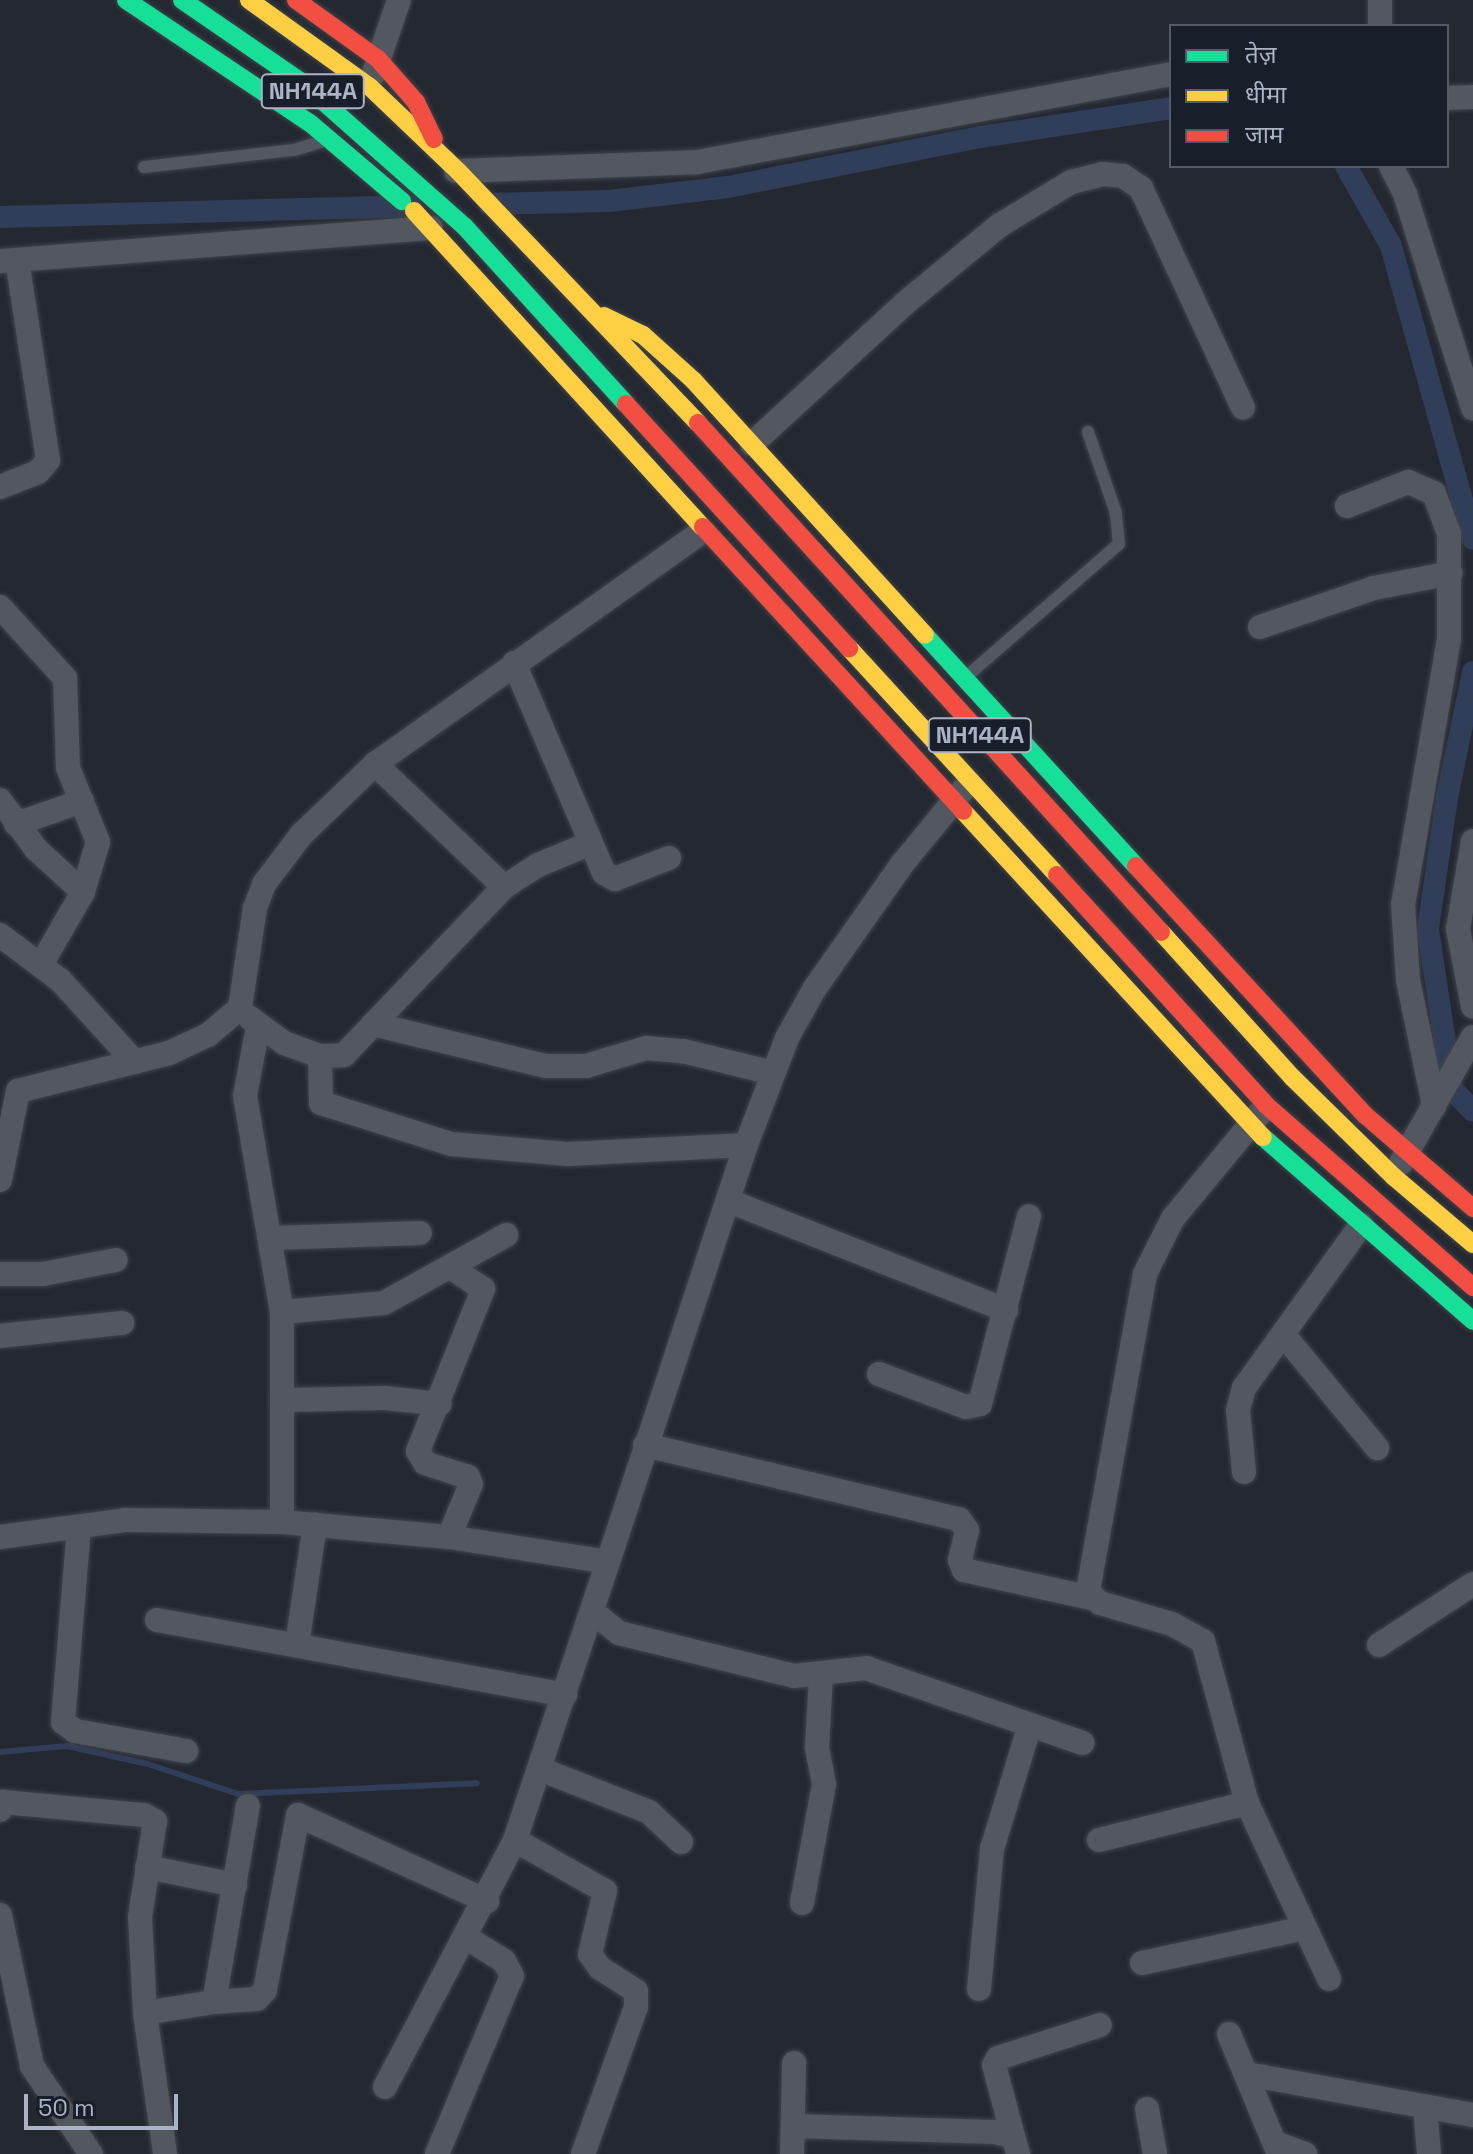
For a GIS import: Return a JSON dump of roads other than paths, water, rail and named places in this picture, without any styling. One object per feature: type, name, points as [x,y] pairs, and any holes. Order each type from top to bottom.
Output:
[{"type":"main road","points":[[126,0],[330,139],[382,179],[1251,1126],[1473,1321]]},
{"type":"main road","points":[[150,15],[162,0]]},
{"type":"main road","name":"NH144A","points":[[182,0],[254,47],[356,126],[451,214],[1266,1105],[1473,1287]]},
{"type":"main road","name":"NH144A","points":[[249,0],[370,87],[458,171],[592,312],[1293,1078],[1394,1177],[1473,1244]]},
{"type":"main road","points":[[296,0],[378,59],[416,102],[458,171]]},
{"type":"main road","points":[[592,312],[664,351],[1288,1033],[1407,1153],[1473,1208]]},
{"type":"street","points":[[370,87],[399,0]]},
{"type":"street","points":[[1380,0],[1380,24]]},
{"type":"street","points":[[382,179],[458,171],[697,162],[1169,74]]},
{"type":"street","points":[[1449,98],[1473,97]]},
{"type":"street","points":[[1392,168],[1473,409]]},
{"type":"street","points":[[752,444],[904,304],[1000,225],[1071,182],[1102,174],[1123,176],[1141,188],[1243,408]]},
{"type":"street","points":[[0,487],[38,472],[48,460],[8,260],[416,213]]},
{"type":"street","points":[[1347,506],[1392,485],[1408,482],[1434,493],[1449,534],[1451,573],[1445,668],[1403,904],[1408,980],[1440,1096]]},
{"type":"street","points":[[0,1180],[18,1091],[26,1085],[135,1062],[208,1035],[240,1008],[247,937],[264,884],[302,834],[375,764],[703,531]]},
{"type":"street","points":[[1260,627],[1374,588],[1451,573]]},
{"type":"street","points":[[0,607],[65,678],[68,768],[98,842],[83,892],[42,963]]},
{"type":"street","points":[[514,663],[604,873],[615,879],[669,858]]},
{"type":"street","points":[[385,2087],[487,1901],[515,1840],[593,1612],[645,1445],[773,1073],[815,988],[953,801],[999,755]]},
{"type":"street","points":[[375,764],[504,887]]},
{"type":"street","points":[[0,800],[16,824],[83,892]]},
{"type":"street","points":[[16,824],[82,801]]},
{"type":"street","points":[[1473,841],[1458,929],[1473,1007]]},
{"type":"street","points":[[240,1008],[258,1027],[320,1056],[344,1055],[504,887],[591,843]]},
{"type":"street","points":[[0,935],[42,963],[135,1062]]},
{"type":"street","points":[[373,1024],[545,1066],[586,1066],[646,1048],[683,1051],[773,1073]]},
{"type":"street","points":[[258,1027],[246,1110],[272,1238],[282,1312],[282,1522]]},
{"type":"street","points":[[1377,1204],[1467,1047]]},
{"type":"street","points":[[320,1056],[321,1103],[461,1146],[568,1154],[746,1145]]},
{"type":"street","points":[[1091,1598],[1089,1582],[1145,1274],[1173,1218],[1266,1105]]},
{"type":"street","points":[[729,1201],[1006,1310]]},
{"type":"street","points":[[879,1374],[966,1407],[980,1404],[1029,1216]]},
{"type":"street","points":[[1244,1472],[1240,1396],[1361,1225]]},
{"type":"street","points":[[272,1238],[420,1233]]},
{"type":"street","points":[[282,1312],[384,1303],[506,1235]]},
{"type":"street","points":[[0,1274],[34,1275],[116,1260]]},
{"type":"street","points":[[449,1537],[471,1484],[468,1477],[419,1458],[483,1289],[450,1267]]},
{"type":"street","points":[[0,1336],[122,1323]]},
{"type":"street","points":[[1283,1334],[1377,1448]]},
{"type":"street","points":[[283,1400],[385,1398],[440,1404]]},
{"type":"street","points":[[645,1445],[959,1519],[967,1530],[960,1560],[964,1570],[1091,1598],[1172,1624],[1203,1641],[1247,1803],[1329,1979]]},
{"type":"street","points":[[0,1537],[154,1519],[282,1522],[449,1537],[608,1562]]},
{"type":"street","points":[[297,1645],[315,1524]]},
{"type":"street","points":[[79,1527],[63,1722],[75,1731],[186,1751]]},
{"type":"street","points":[[1379,1645],[1473,1584]]},
{"type":"street","points":[[593,1612],[619,1633],[794,1676],[866,1668],[1082,1743]]},
{"type":"street","points":[[157,1620],[565,1695]]},
{"type":"street","points":[[802,1903],[824,1784],[817,1747],[821,1675]]},
{"type":"street","points":[[979,1989],[992,1849],[1030,1725]]},
{"type":"street","points":[[536,1781],[649,1812],[681,1842]]},
{"type":"street","points":[[0,1810],[3,1802],[150,1816],[154,1828],[140,1917],[145,2013],[165,2154]]},
{"type":"street","points":[[1099,1840],[1247,1803]]},
{"type":"street","points":[[214,2002],[248,1806]]},
{"type":"street","points":[[145,2013],[257,1999],[265,1990],[298,1815],[487,1901]]},
{"type":"street","points":[[515,1840],[605,1891],[590,1954],[600,1968],[636,1991],[636,2007],[583,2154]]},
{"type":"street","points":[[147,1867],[235,1885]]},
{"type":"street","points":[[1142,1963],[1305,1928]]},
{"type":"street","points":[[2,1930],[32,2066],[91,2154]]},
{"type":"street","points":[[437,2154],[512,1976],[504,1961],[467,1938]]},
{"type":"street","points":[[793,2126],[1016,2145],[994,2065],[998,2058],[1100,2025]]},
{"type":"street","points":[[1229,2034],[1278,2149],[1305,2154]]},
{"type":"street","points":[[792,2154],[794,2063]]},
{"type":"street","points":[[1247,2074],[1473,2115]]},
{"type":"street","points":[[1425,2107],[1429,2154]]},
{"type":"street","points":[[1147,2109],[1155,2154]]},
{"type":"lane","points":[[144,167],[294,150],[330,139],[356,126]]},
{"type":"lane","points":[[964,678],[1119,544],[1118,522],[1088,432]]},
{"type":"waterway","points":[[489,204],[609,201],[728,187],[980,137],[1169,108]]},
{"type":"waterway","points":[[1347,168],[1391,246],[1473,539]]},
{"type":"waterway","points":[[0,217],[411,206]]},
{"type":"waterway","points":[[1473,672],[1447,798],[1428,929],[1452,1089],[1473,1111]]},
{"type":"waterway","points":[[0,1752],[67,1746],[148,1764],[238,1794],[477,1783]]}]
